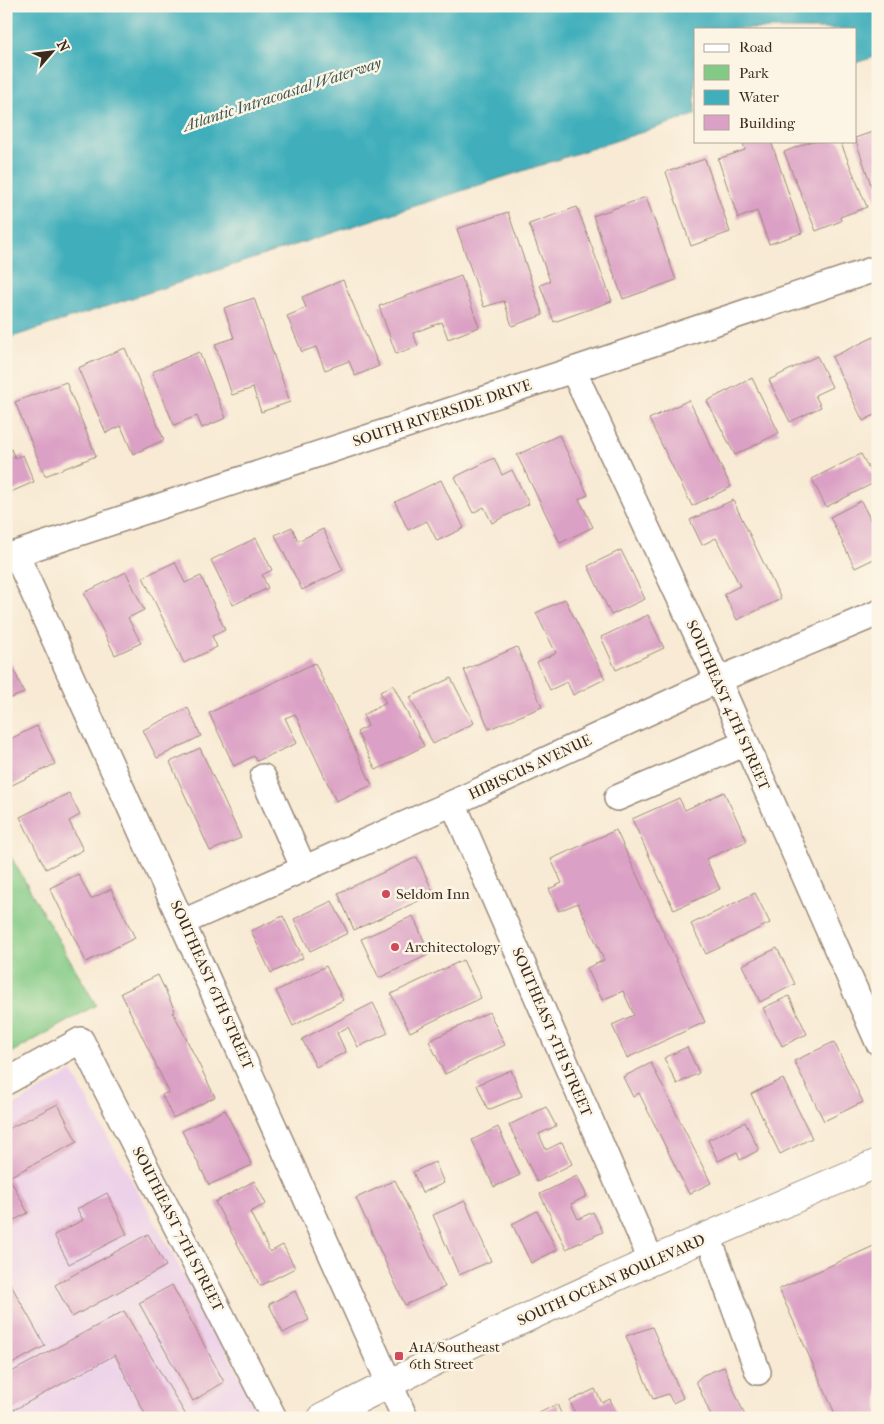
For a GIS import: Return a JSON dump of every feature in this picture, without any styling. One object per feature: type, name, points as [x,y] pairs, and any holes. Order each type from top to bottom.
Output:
[{"type":"main road","name":"SOUTH OCEAN BOULEVARD","points":[[322,1418],[390,1383],[651,1260],[878,1164]]},
{"type":"street","name":"SOUTH RIVERSIDE DRIVE","points":[[11,555],[878,268]]},
{"type":"street","name":"SOUTHEAST 4TH STREET","points":[[574,370],[718,680],[878,1042]]},
{"type":"street","name":"SOUTHEAST 6TH STREET","points":[[11,555],[183,922],[406,1418]]},
{"type":"street","name":"HIBISCUS AVENUE","points":[[183,922],[453,803],[718,680],[878,613]]},
{"type":"street","points":[[617,798],[746,743]]},
{"type":"street","points":[[263,777],[304,869]]},
{"type":"street","name":"SOUTHEAST 5TH STREET","points":[[453,803],[651,1260]]},
{"type":"street","name":"SOUTHEAST 7TH STREET","points":[[6,1082],[81,1040],[274,1418]]},
{"type":"street","points":[[708,1236],[758,1372]]},
{"type":"shaded area","points":[[72,1072],[263,1418],[6,1418],[6,1110]]},
{"type":"green space","points":[[11,857],[96,1005],[6,1056],[6,860]]},
{"type":"water","name":"Atlantic Intracoastal Waterway","points":[[6,6],[878,6],[878,56],[856,63],[856,28],[694,28],[694,115],[6,339]]},
{"type":"building","points":[[878,130],[878,199],[876,200],[856,141],[856,138]]},
{"type":"building","points":[[771,142],[802,233],[769,244],[757,211],[738,218],[718,159],[745,150],[743,143]]},
{"type":"building","points":[[809,142],[840,142],[867,207],[840,217],[841,221],[816,231],[784,152]]},
{"type":"building","points":[[705,159],[730,232],[691,246],[666,172]]},
{"type":"building","points":[[646,197],[676,280],[623,299],[593,216]]},
{"type":"building","points":[[577,207],[612,301],[554,322],[540,285],[550,281],[529,224]]},
{"type":"building","points":[[508,212],[543,315],[512,326],[504,301],[484,307],[457,229]]},
{"type":"building","points":[[461,276],[479,327],[448,339],[442,322],[413,333],[418,346],[396,354],[379,306]]},
{"type":"building","points":[[343,280],[379,366],[355,376],[349,361],[325,370],[316,347],[302,352],[287,316],[306,308],[302,297]]},
{"type":"building","points":[[254,298],[290,402],[261,412],[253,388],[232,395],[215,344],[234,338],[224,308]]},
{"type":"building","points":[[876,336],[878,340],[878,389],[875,391],[878,398],[878,413],[863,421],[832,357]]},
{"type":"building","points":[[125,348],[164,440],[133,454],[121,426],[106,433],[78,368]]},
{"type":"building","points":[[199,352],[226,418],[202,428],[197,416],[174,425],[152,372]]},
{"type":"building","points":[[817,356],[832,387],[815,395],[821,407],[790,422],[769,380]]},
{"type":"building","points":[[752,378],[779,433],[735,455],[707,401]]},
{"type":"building","points":[[66,382],[96,456],[45,476],[15,402]]},
{"type":"building","points":[[689,400],[731,487],[692,506],[649,419]]},
{"type":"building","points":[[559,435],[588,495],[579,499],[593,527],[560,543],[517,455]]},
{"type":"building","points":[[6,438],[15,458],[23,455],[34,482],[6,494]]},
{"type":"building","points":[[861,454],[876,482],[826,507],[812,479]]},
{"type":"building","points":[[494,458],[502,475],[512,470],[529,504],[492,523],[484,507],[473,513],[455,477]]},
{"type":"building","points":[[441,480],[464,528],[437,541],[427,521],[408,530],[395,502]]},
{"type":"building","points":[[733,500],[781,599],[737,620],[724,594],[740,586],[716,538],[702,545],[690,520]]},
{"type":"building","points":[[861,501],[878,535],[878,557],[855,568],[830,517]]},
{"type":"building","points":[[292,527],[298,541],[323,529],[343,570],[302,590],[275,535]]},
{"type":"building","points":[[256,538],[272,570],[262,575],[268,588],[233,605],[211,560]]},
{"type":"building","points":[[621,550],[645,599],[611,615],[588,566]]},
{"type":"building","points":[[175,562],[185,583],[201,576],[225,630],[212,636],[217,647],[184,663],[143,577]]},
{"type":"building","points":[[126,572],[144,610],[128,618],[141,643],[115,655],[84,593]]},
{"type":"building","points":[[565,599],[605,679],[573,695],[567,682],[550,690],[537,662],[556,653],[536,613]]},
{"type":"building","points":[[648,615],[664,648],[616,670],[601,637]]},
{"type":"building","points":[[517,647],[542,707],[489,729],[464,670]]},
{"type":"building","points":[[9,658],[24,693],[6,700],[6,659]]},
{"type":"building","points":[[315,663],[372,785],[336,801],[295,714],[285,718],[297,743],[257,761],[254,756],[234,766],[209,713]]},
{"type":"building","points":[[451,678],[474,723],[433,744],[410,697]]},
{"type":"building","points":[[393,685],[424,746],[376,770],[357,732],[368,726],[363,715],[386,703],[380,692]]},
{"type":"building","points":[[188,708],[201,736],[157,758],[143,730]]},
{"type":"building","points":[[37,726],[55,764],[6,788],[6,741]]},
{"type":"building","points":[[200,748],[241,838],[210,851],[170,762]]},
{"type":"building","points":[[724,792],[747,841],[706,859],[720,889],[674,910],[632,819],[679,798],[685,810]]},
{"type":"building","points":[[69,793],[80,815],[69,821],[83,850],[46,869],[20,817]]},
{"type":"building","points":[[616,830],[705,1022],[627,1058],[612,1025],[634,1015],[623,991],[602,1000],[587,968],[604,960],[578,903],[559,911],[549,889],[562,883],[551,859]]},
{"type":"building","name":"Seldom Inn","points":[[417,857],[434,894],[354,930],[338,893]]},
{"type":"building","points":[[78,874],[91,899],[111,889],[135,938],[86,962],[50,888]]},
{"type":"building","points":[[755,893],[770,923],[706,954],[691,924]]},
{"type":"building","points":[[332,901],[348,933],[310,951],[294,919]]},
{"type":"building","points":[[283,916],[303,958],[271,973],[251,931]]},
{"type":"building","name":"Architectology","points":[[413,916],[430,954],[379,978],[361,939]]},
{"type":"building","points":[[777,948],[795,984],[760,1002],[742,965]]},
{"type":"building","points":[[463,960],[481,998],[410,1032],[391,994]]},
{"type":"building","points":[[326,966],[343,1000],[293,1026],[276,991]]},
{"type":"building","points":[[158,975],[175,1011],[173,1012],[215,1097],[173,1118],[162,1095],[169,1092],[121,993]]},
{"type":"building","points":[[789,996],[807,1034],[782,1046],[763,1008]]},
{"type":"building","points":[[373,1003],[388,1033],[358,1047],[348,1027],[337,1033],[346,1052],[316,1067],[302,1039]]},
{"type":"building","points":[[489,1012],[505,1045],[445,1074],[429,1041]]},
{"type":"building","points":[[834,1042],[863,1102],[824,1121],[794,1061]]},
{"type":"building","points":[[687,1047],[699,1073],[677,1084],[664,1058]]},
{"type":"building","points":[[651,1063],[711,1183],[689,1194],[639,1093],[633,1097],[623,1077]]},
{"type":"building","points":[[511,1070],[522,1096],[488,1110],[477,1085]]},
{"type":"building","points":[[783,1079],[812,1138],[780,1154],[751,1094]]},
{"type":"building","points":[[58,1104],[77,1142],[9,1177],[28,1213],[6,1224],[6,1130]]},
{"type":"building","points":[[546,1107],[556,1126],[539,1134],[546,1150],[562,1142],[572,1164],[537,1182],[509,1125]]},
{"type":"building","points":[[225,1110],[252,1165],[209,1185],[182,1131]]},
{"type":"building","points":[[745,1122],[759,1150],[740,1160],[737,1152],[718,1161],[708,1140]]},
{"type":"building","points":[[498,1127],[520,1175],[494,1187],[472,1140]]},
{"type":"building","points":[[435,1162],[444,1183],[422,1193],[413,1172]]},
{"type":"building","points":[[577,1176],[587,1196],[571,1204],[578,1219],[593,1212],[603,1232],[566,1249],[540,1194]]},
{"type":"building","points":[[395,1180],[445,1287],[405,1305],[356,1198]]},
{"type":"building","points":[[254,1181],[266,1204],[250,1212],[270,1252],[283,1245],[295,1268],[260,1286],[215,1202]]},
{"type":"building","points":[[107,1193],[127,1234],[69,1264],[54,1235],[83,1220],[77,1209]]},
{"type":"building","points":[[465,1201],[491,1261],[459,1275],[433,1215]]},
{"type":"building","points":[[537,1211],[557,1250],[531,1263],[512,1224]]},
{"type":"building","points":[[148,1234],[166,1266],[72,1317],[55,1285]]},
{"type":"building","points":[[878,1244],[878,1418],[837,1418],[779,1289]]},
{"type":"building","points":[[6,1276],[45,1346],[6,1367]]},
{"type":"building","points":[[172,1285],[224,1382],[193,1401],[139,1303]]},
{"type":"building","points":[[295,1291],[309,1320],[283,1333],[269,1304]]},
{"type":"building","points":[[124,1311],[187,1417],[147,1418],[115,1355],[10,1412],[14,1418],[6,1418],[6,1375]]},
{"type":"building","points":[[652,1327],[683,1398],[673,1403],[668,1394],[653,1399],[626,1336]]},
{"type":"building","points":[[724,1367],[746,1418],[712,1418],[696,1381],[703,1375]]},
{"type":"building","points":[[595,1389],[602,1403],[610,1399],[618,1418],[571,1418],[576,1416],[570,1401]]},
{"type":"building","points":[[557,1404],[563,1418],[534,1418],[533,1416]]},
{"type":"place","name":"Seldom Inn","points":[[386,894]]},
{"type":"place","name":"Architectology","points":[[395,947]]},
{"type":"place","name":"A1A/Southeast 6th Street","points":[[399,1356]]}]
